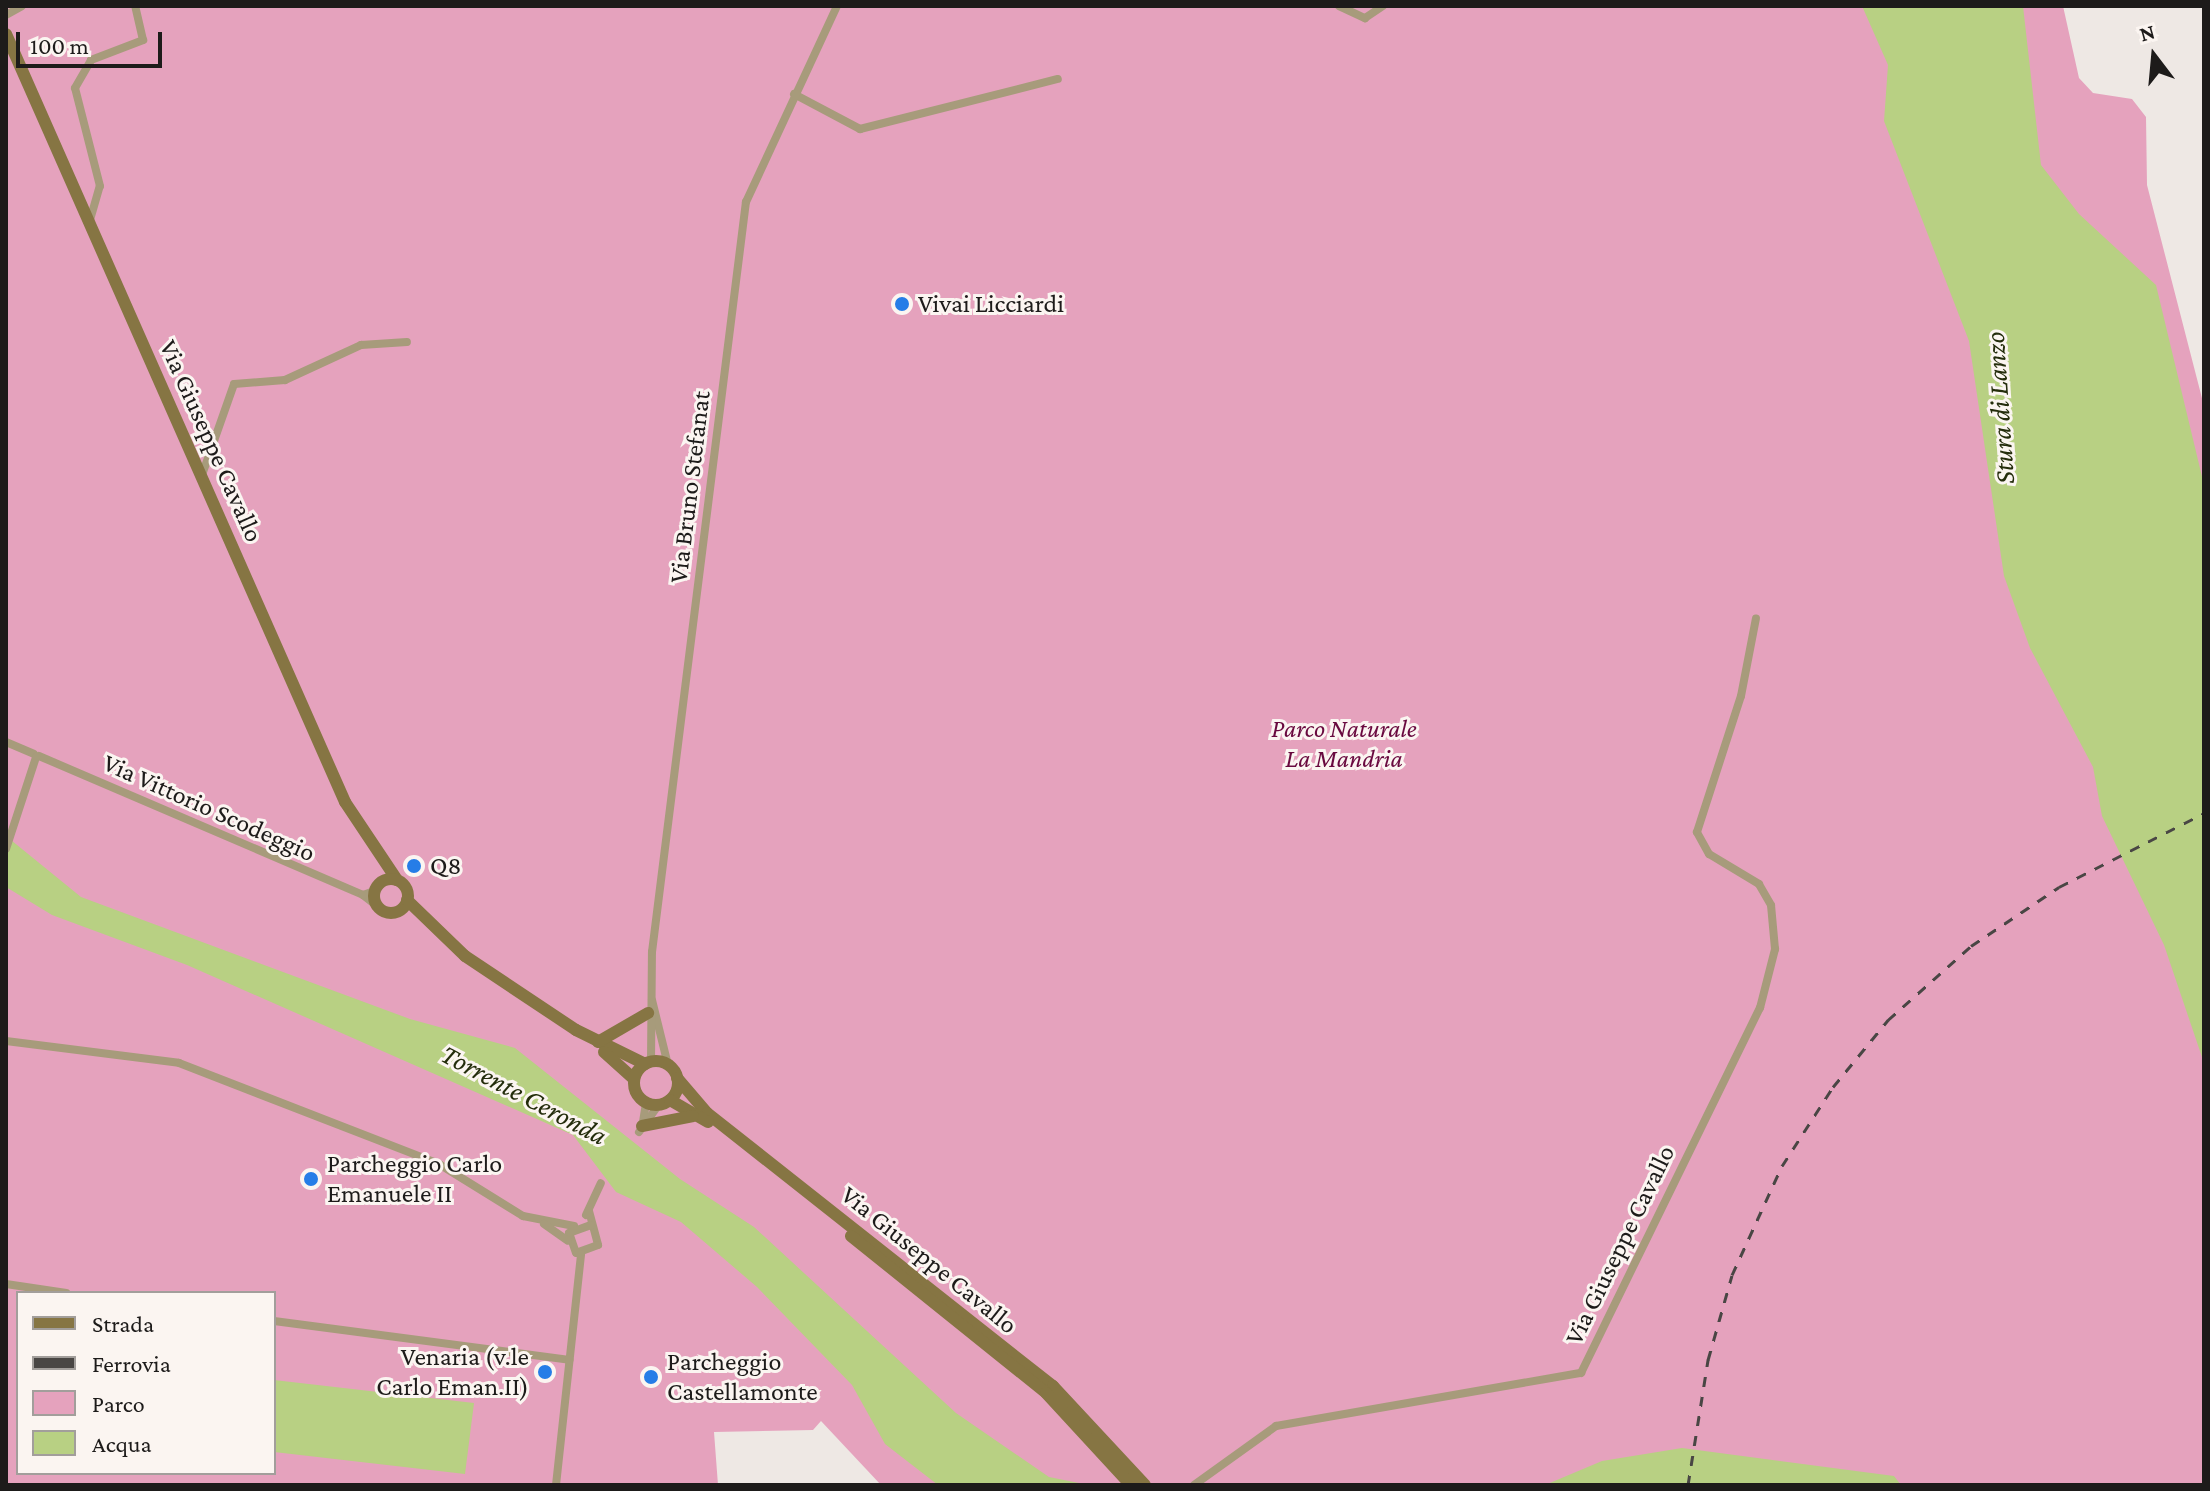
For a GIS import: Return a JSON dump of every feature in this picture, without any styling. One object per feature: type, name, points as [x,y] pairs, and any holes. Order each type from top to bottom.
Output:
[{"type":"street","points":[[6,15],[22,6]]},
{"type":"street","points":[[90,220],[100,186],[75,88],[91,60],[143,40],[135,6]]},
{"type":"street","name":"Via Bruno Stefanat","points":[[648,1063],[648,1013],[746,202],[837,6]]},
{"type":"street","points":[[1339,6],[1365,18],[1383,6]]},
{"type":"street","name":"Via Giuseppe Cavallo","points":[[6,34],[345,802],[403,905]]},
{"type":"street","points":[[794,94],[860,129],[1058,79]]},
{"type":"street","points":[[202,475],[234,384],[285,380],[361,345],[407,342]]},
{"type":"street","name":"Via Giuseppe Cavallo","points":[[1194,1485],[1220,1463],[1276,1426],[1581,1373],[1760,1008],[1775,949],[1771,905],[1759,884],[1709,854],[1697,832],[1741,696],[1756,618]]},
{"type":"street","name":"Via Vittorio Scodeggio","points":[[6,742],[368,893]]},
{"type":"street","points":[[6,849],[36,756]]},
{"type":"street","points":[[390,880],[368,893],[381,909],[403,905],[424,919],[465,956],[576,1030],[648,1063],[668,1065]]},
{"type":"street","name":"Via Bruno Stefanat","points":[[651,993],[668,1065]]},
{"type":"street","points":[[598,1042],[648,1013]]},
{"type":"street","points":[[576,1030],[658,1102]]},
{"type":"street","points":[[6,1041],[179,1063],[439,1164],[544,1223],[581,1254]]},
{"type":"street","points":[[634,1079],[648,1063]]},
{"type":"street","name":"Via Giuseppe Cavallo","points":[[668,1065],[707,1113],[1053,1386],[1145,1485]]},
{"type":"street","points":[[640,1129],[677,1078]]},
{"type":"street","name":"Via Giuseppe Cavallo","points":[[658,1102],[702,1117],[1046,1393],[1131,1485]]},
{"type":"street","points":[[640,1129],[682,1114],[702,1117]]},
{"type":"street","points":[[568,1241],[582,1225],[601,1183]]},
{"type":"street","points":[[544,1223],[582,1225],[598,1245],[581,1254]]},
{"type":"street","points":[[556,1485],[581,1254]]},
{"type":"street","points":[[6,1284],[53,1291]]},
{"type":"street","points":[[276,1321],[569,1360]]},
{"type":"street","name":"Via Giuseppe Cavallo","points":[[1204,1485],[1220,1463]]},
{"type":"green space","name":"Parco Naturale La Mandria","points":[[6,6],[2063,6],[2079,78],[2093,93],[2132,99],[2146,117],[2147,185],[2204,406],[2204,1485],[881,1485],[821,1421],[813,1430],[714,1432],[718,1485],[6,1485]]},
{"type":"water","name":"Stura di Lanzo","points":[[1862,6],[2023,6],[2041,165],[2079,214],[2156,285],[2204,485],[2204,1063],[2164,945],[2102,816],[2093,767],[2030,648],[2004,576],[1969,341],[1884,121],[1888,65]]},
{"type":"water","name":"Torrente Ceronda","points":[[6,836],[81,897],[410,1019],[515,1048],[680,1179],[754,1227],[956,1413],[1049,1477],[1089,1485],[938,1485],[885,1444],[852,1385],[757,1287],[681,1222],[616,1192],[573,1135],[187,965],[52,915],[6,887]]},
{"type":"water","points":[[276,1380],[474,1403],[465,1474],[276,1452]]},
{"type":"water","points":[[1682,1448],[1894,1476],[1901,1485],[1545,1485],[1602,1461]]},
{"type":"railway","points":[[1688,1485],[1708,1360],[1732,1275],[1782,1166],[1833,1087],[1888,1020],[1971,946],[2059,887],[2204,813]]},
{"type":"place","name":"Vivai Licciardi","points":[[902,304]]},
{"type":"place","name":"Q8","points":[[414,866]]},
{"type":"place","name":"Parcheggio Carlo Emanuele II","points":[[311,1179]]},
{"type":"place","name":"Venaria (v.le Carlo Eman.II)","points":[[545,1372]]},
{"type":"place","name":"Parcheggio Castellamonte","points":[[651,1377]]}]
